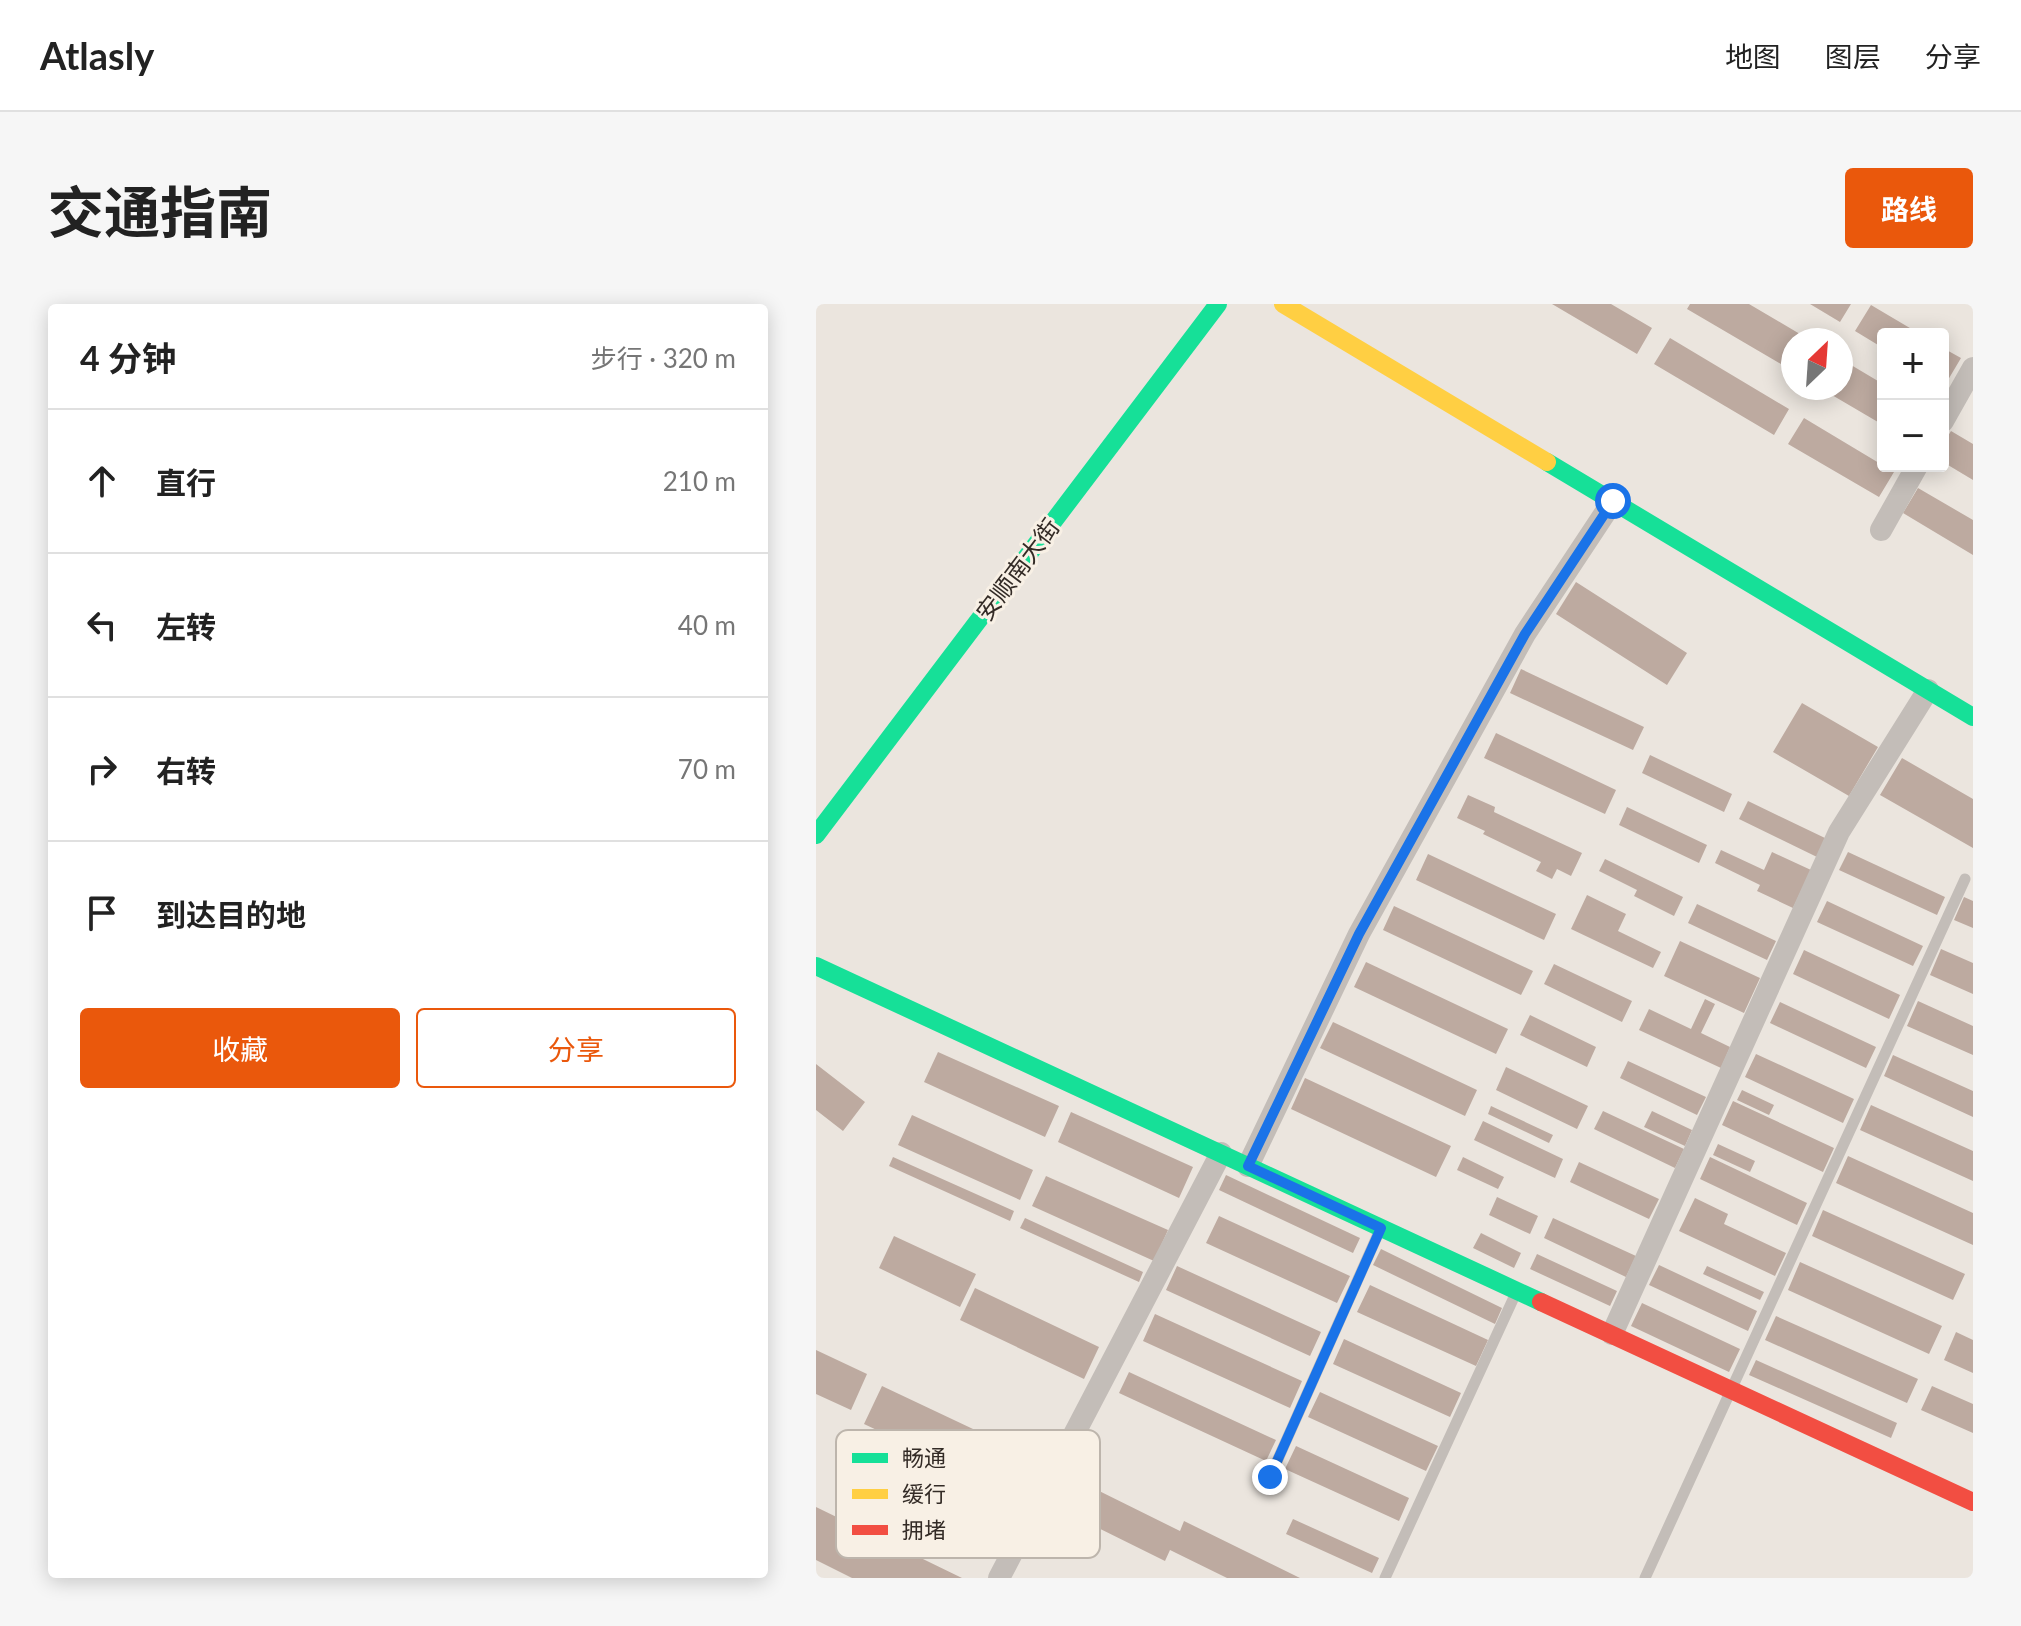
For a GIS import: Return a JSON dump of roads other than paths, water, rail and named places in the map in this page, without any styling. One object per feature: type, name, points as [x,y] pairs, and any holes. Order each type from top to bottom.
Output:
[{"type":"street","name":"安顺南大街","points":[[816,835],[1218,304]]},
{"type":"street","points":[[1283,304],[1973,717]]},
{"type":"street","points":[[1949,410],[1973,368]]},
{"type":"street","points":[[1881,530],[1914,472]]},
{"type":"street","points":[[1248,1166],[1359,934],[1525,634],[1613,501]]},
{"type":"street","points":[[1612,1334],[1839,832],[1928,690]]},
{"type":"street","points":[[816,966],[1973,1502]]},
{"type":"street","points":[[1076,1430],[1221,1153]]},
{"type":"street","points":[[999,1578],[1009,1558]]},
{"type":"lane","points":[[1645,1578],[1965,879]]},
{"type":"lane","points":[[1270,1477],[1381,1228]]},
{"type":"lane","points":[[1385,1578],[1517,1290]]}]
